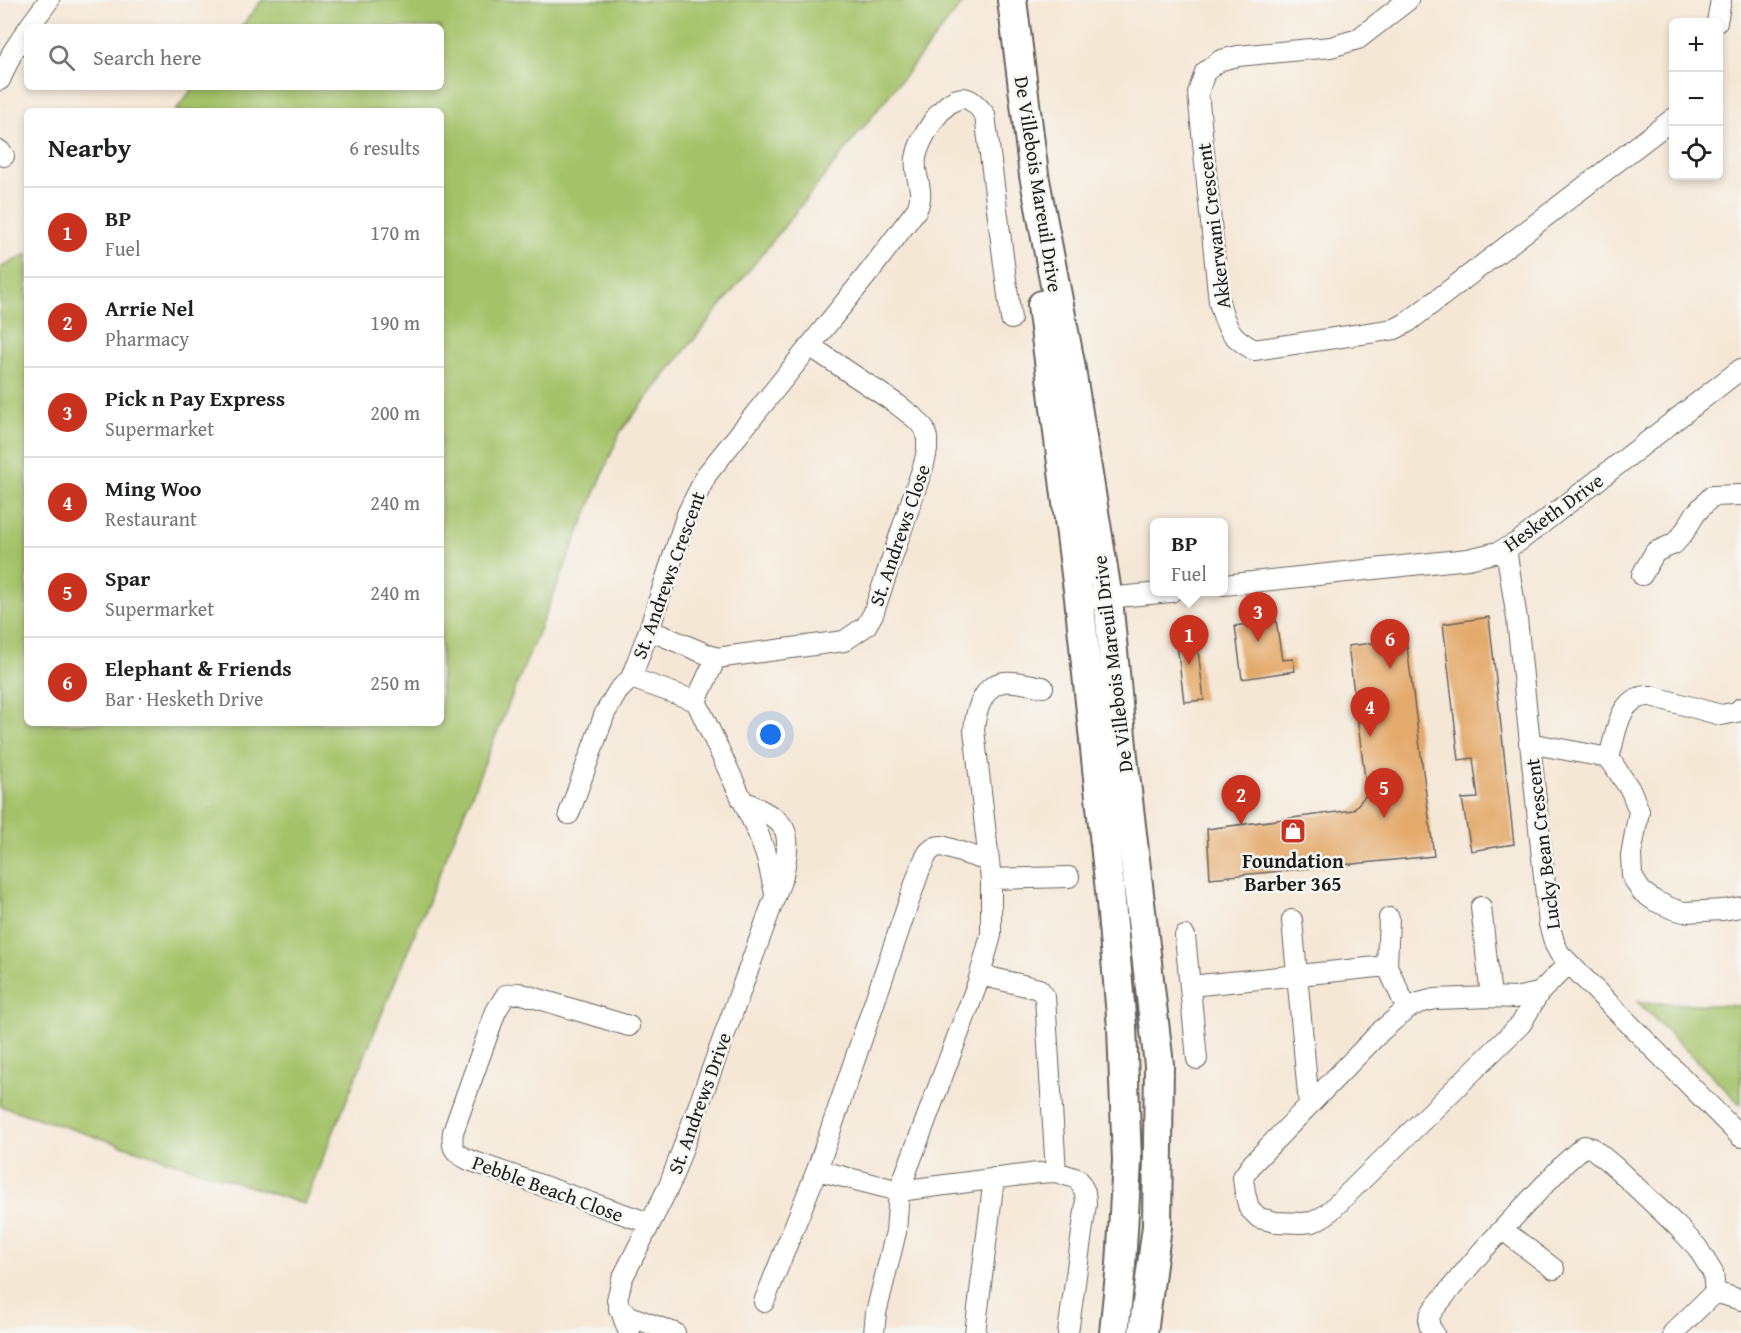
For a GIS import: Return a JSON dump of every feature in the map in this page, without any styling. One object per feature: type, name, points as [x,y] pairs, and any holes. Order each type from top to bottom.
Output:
[{"type":"main road","name":"De Villebois Mareuil Drive","points":[[1005,0],[1078,598],[1110,891],[1122,1027],[1127,1161],[1121,1265],[1114,1333]]},
{"type":"main road","name":"De Villebois Mareuil Drive","points":[[1012,0],[1034,176],[1070,363],[1108,599],[1123,757],[1159,1065],[1157,1226],[1143,1333]]},
{"type":"street","points":[[35,24],[49,0]]},
{"type":"street","name":"Akkerwani Crescent","points":[[1408,0],[1358,39],[1344,44],[1238,56],[1221,60],[1205,72],[1198,93],[1219,302],[1226,325],[1238,341],[1254,350],[1395,329],[1417,315],[1669,122]]},
{"type":"street","points":[[1718,18],[1721,0]]},
{"type":"street","points":[[0,80],[12,53],[24,38]]},
{"type":"street","name":"St. Andrews Crescent","points":[[569,814],[605,713],[618,691],[631,678],[687,514],[707,474],[917,209],[921,200],[916,160],[924,134],[950,103],[963,98],[970,100],[985,115],[1011,319]]},
{"type":"street","name":"St. Andrews Close","points":[[717,658],[844,641],[867,626],[924,464],[927,438],[924,428],[916,419],[810,346]]},
{"type":"street","name":"Hesketh Drive","points":[[1228,585],[1468,559],[1506,549],[1741,369]]},
{"type":"street","points":[[1642,575],[1654,552],[1674,544],[1696,513],[1712,496],[1741,495]]},
{"type":"street","name":"Lucky Bean Crescent","points":[[1506,549],[1517,619],[1550,924],[1557,950],[1741,1137]]},
{"type":"street","points":[[1078,598],[1108,599],[1150,594]]},
{"type":"street","points":[[649,630],[717,658],[696,701]]},
{"type":"street","points":[[631,678],[696,701],[767,858],[775,893]]},
{"type":"street","points":[[874,1333],[876,1313],[897,1232],[899,1191],[980,975],[991,935],[990,870],[974,730],[975,717],[988,688],[994,684],[1010,682],[1043,687]]},
{"type":"street","points":[[1609,758],[1620,714],[1639,696],[1651,696],[1721,715],[1737,712],[1741,708]]},
{"type":"street","points":[[1529,743],[1609,758],[1631,791],[1639,811],[1631,855],[1632,876],[1641,891],[1655,901],[1684,912],[1741,907]]},
{"type":"street","name":"St. Andrews Drive","points":[[619,1309],[617,1300],[622,1279],[669,1186],[783,875],[788,837],[783,826],[777,820],[742,800]]},
{"type":"street","points":[[764,1302],[817,1170],[920,869],[930,849],[942,846],[990,870],[1069,877]]},
{"type":"street","points":[[1481,907],[1491,997]]},
{"type":"street","points":[[1389,918],[1388,966],[1407,1009]]},
{"type":"street","points":[[1292,920],[1309,1105]]},
{"type":"street","points":[[1185,936],[1197,1059]]},
{"type":"street","points":[[1539,993],[1514,998],[1436,999],[1407,1009],[1382,1030],[1252,1163],[1244,1177],[1249,1208],[1259,1218],[1276,1222],[1313,1222],[1328,1214],[1521,1024],[1539,993],[1569,963]]},
{"type":"street","points":[[1190,986],[1388,966]]},
{"type":"street","points":[[980,975],[1039,989],[1045,997],[1056,1172]]},
{"type":"street","name":"Pebble Beach Close","points":[[629,1026],[519,993],[506,995],[496,1011],[453,1132],[452,1144],[458,1155],[469,1161],[649,1223]]},
{"type":"street","points":[[1434,1333],[1429,1328],[1428,1320],[1431,1312],[1462,1274],[1563,1165],[1584,1146],[1589,1146],[1615,1167],[1697,1247],[1713,1273],[1715,1292]]},
{"type":"street","points":[[817,1170],[899,1191],[1038,1173],[1056,1172],[1078,1179],[1085,1192],[1086,1204],[1068,1333]]},
{"type":"street","points":[[975,1333],[994,1178]]},
{"type":"street","points":[[1503,1230],[1554,1269]]},
{"type":"street","points":[[1715,1292],[1741,1300]]},
{"type":"street","points":[[1674,1333],[1715,1292]]},
{"type":"street","points":[[619,1309],[630,1333]]},
{"type":"street","points":[[619,1309],[638,1320],[675,1333]]},
{"type":"green space","points":[[262,0],[965,0],[620,432],[304,1204],[0,1106],[0,268],[24,256],[24,726],[444,726],[444,108],[177,108],[192,90],[444,90],[444,24],[243,24]]},
{"type":"green space","points":[[1638,1002],[1741,1006],[1741,1105]]},
{"type":"building","points":[[1489,617],[1514,844],[1471,851],[1462,799],[1478,798],[1473,758],[1459,760],[1443,624]]},
{"type":"building","points":[[1276,620],[1282,660],[1293,659],[1295,671],[1242,679],[1235,626]]},
{"type":"building","points":[[1195,626],[1204,700],[1184,702],[1175,628]]},
{"type":"building","points":[[1406,639],[1434,856],[1210,878],[1207,829],[1353,810],[1367,794],[1348,646]]},
{"type":"place","name":"Pick n Pay Express","points":[[1258,642]]},
{"type":"place","name":"BP","points":[[1189,665]]},
{"type":"place","name":"Elephant & Friends","points":[[1390,669]]},
{"type":"place","name":"Ming Woo","points":[[1370,737]]},
{"type":"place","name":"Spar","points":[[1384,818]]},
{"type":"place","name":"Arrie Nel","points":[[1241,825]]},
{"type":"place","name":"Foundation Barber 365","points":[[1293,831]]}]
